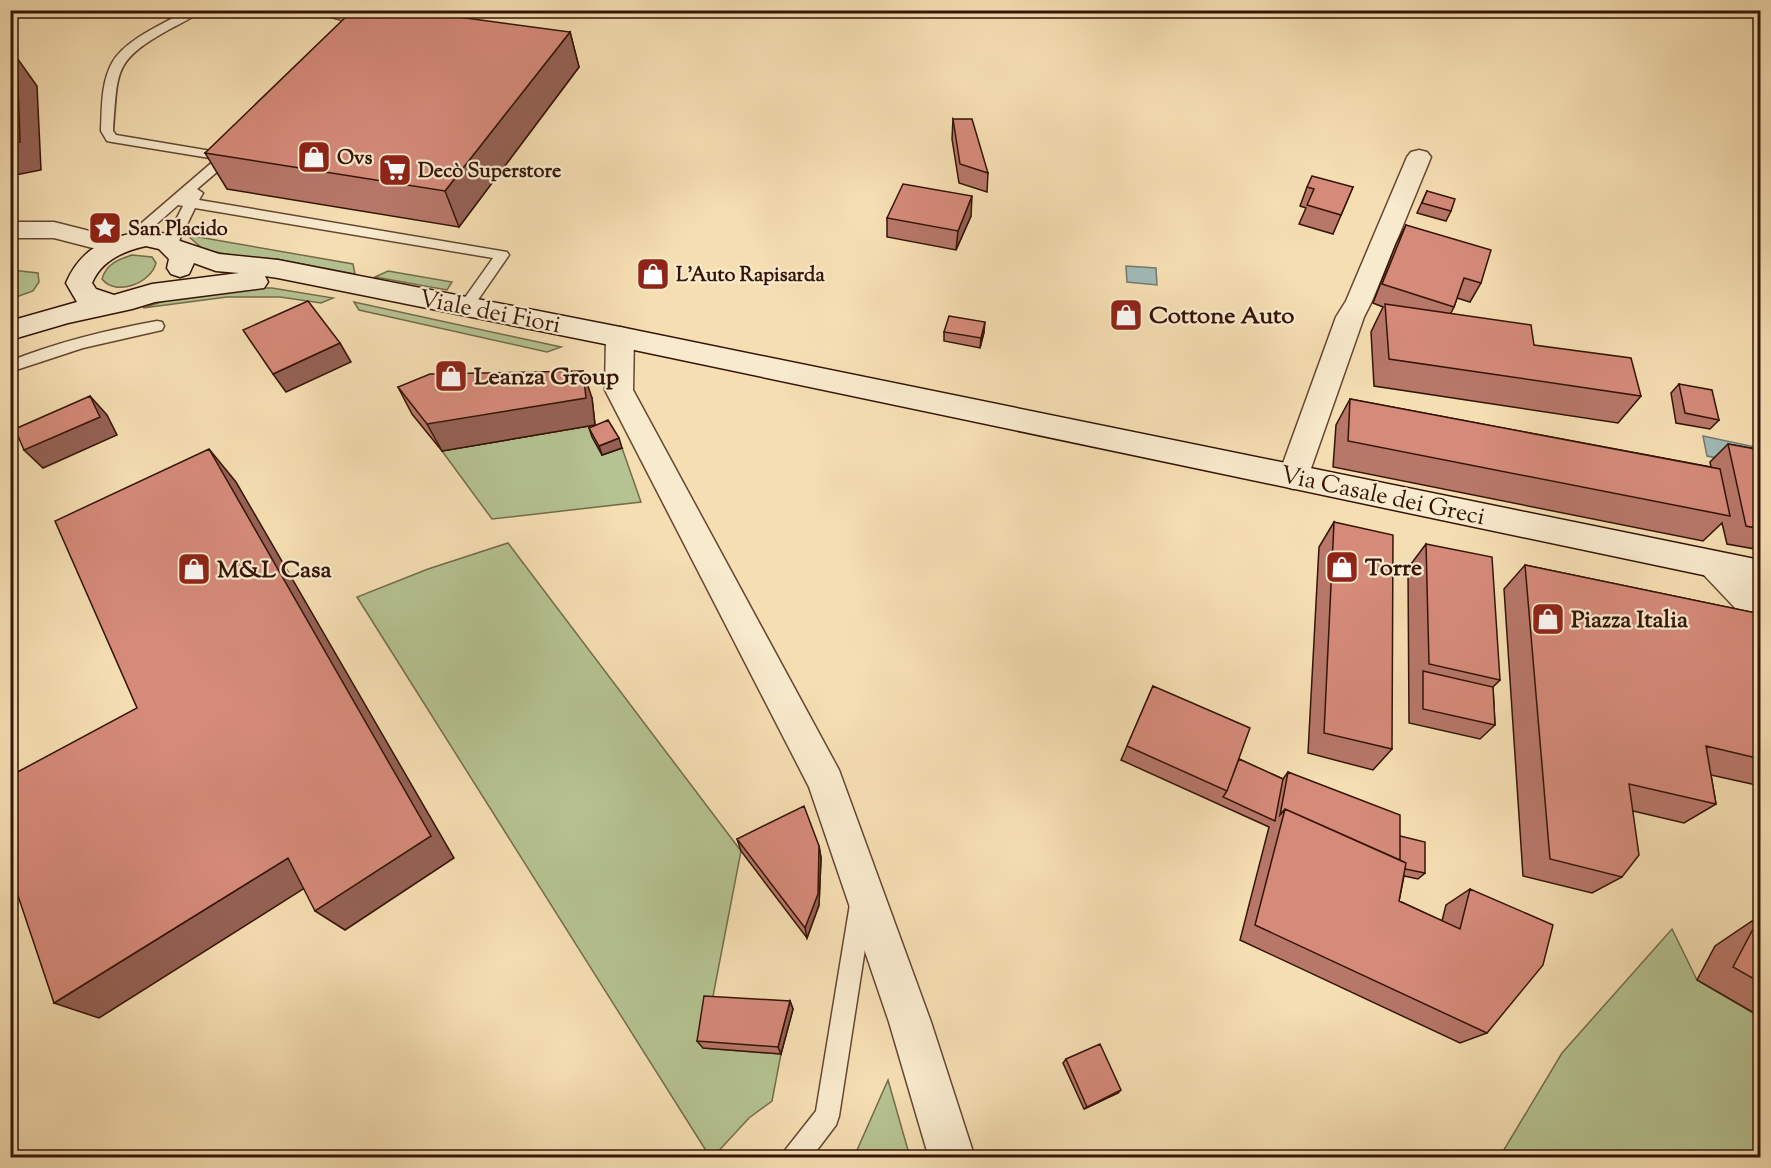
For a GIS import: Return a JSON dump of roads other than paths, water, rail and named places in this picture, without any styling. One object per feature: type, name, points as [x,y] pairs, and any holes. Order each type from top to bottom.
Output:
[{"type":"street","points":[[1293,477],[1361,319],[1359,301],[1419,157]]},
{"type":"street","points":[[10,230],[54,230],[122,244]]},
{"type":"street","points":[[10,318],[62,291],[93,259],[122,244],[146,239],[174,246],[216,262],[278,268],[359,285]]},
{"type":"street","points":[[10,240],[74,258],[80,275],[79,288],[85,296],[96,301],[111,303]]},
{"type":"street","points":[[152,293],[168,282],[179,269],[182,258],[174,246]]},
{"type":"street","points":[[10,331],[152,293],[235,282],[359,285]]},
{"type":"street","name":"Viale dei Fiori","points":[[359,285],[1005,417]]},
{"type":"street","points":[[621,337],[620,390],[826,782],[910,1022],[952,1158]]},
{"type":"street","name":"Via Casale dei Greci","points":[[1005,417],[1761,574]]},
{"type":"street","points":[[1714,564],[1750,601],[1761,616]]},
{"type":"lane","points":[[197,10],[133,47],[119,60],[113,77],[107,131],[112,138],[129,142],[226,157]]},
{"type":"lane","points":[[312,10],[357,20],[360,27],[350,38]]},
{"type":"lane","points":[[122,244],[184,202],[207,176],[243,142]]},
{"type":"lane","points":[[174,246],[184,202]]},
{"type":"lane","points":[[184,202],[502,255],[466,306]]},
{"type":"lane","points":[[10,367],[37,356],[108,334],[157,326]]},
{"type":"lane","points":[[795,1158],[827,1116],[863,891]]},
{"type":"water","points":[[1126,266],[1156,268],[1157,285],[1127,282]]},
{"type":"water","points":[[1703,436],[1760,448],[1760,467],[1707,456]]},
{"type":"place","name":"Ovs","points":[[314,157]]},
{"type":"place","name":"Decò Superstore","points":[[395,170]]},
{"type":"place","name":"San Placido","points":[[105,228]]},
{"type":"place","name":"L'Auto Rapisarda","points":[[653,274]]},
{"type":"place","name":"Cottone Auto","points":[[1126,315]]},
{"type":"place","name":"Leanza Group","points":[[451,376]]},
{"type":"place","name":"Torre","points":[[1342,567]]},
{"type":"place","name":"M&L Casa","points":[[194,569]]},
{"type":"place","name":"Piazza Italia","points":[[1548,619]]}]
